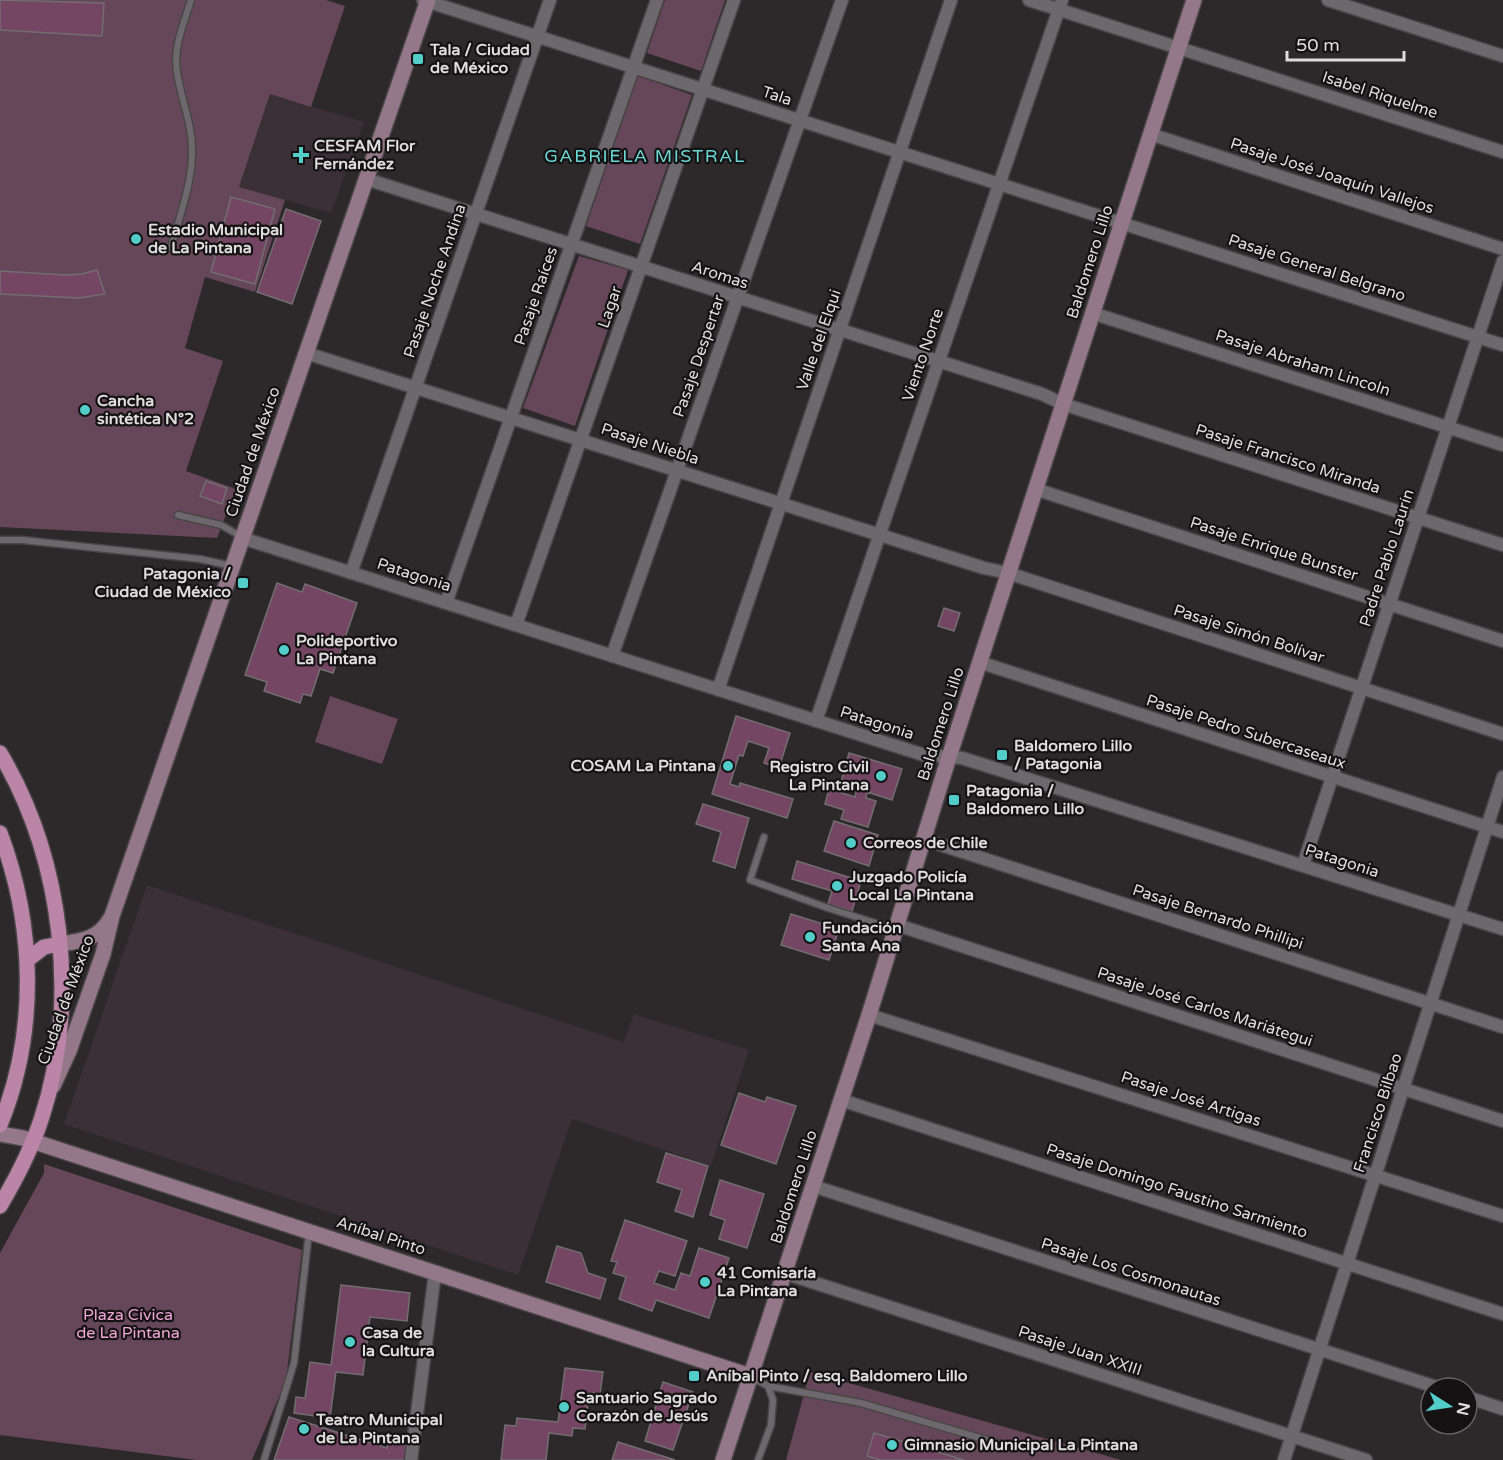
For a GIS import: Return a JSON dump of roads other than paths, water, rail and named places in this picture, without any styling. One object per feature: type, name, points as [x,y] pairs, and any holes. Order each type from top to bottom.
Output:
[{"type":"main road","points":[[0,753],[21,792],[43,852],[56,912],[60,944],[60,1017],[54,1069],[33,1141],[0,1206]]},
{"type":"main road","points":[[0,833],[20,903],[27,960],[24,1031],[14,1083],[0,1125]]},
{"type":"main road","points":[[27,960],[44,948],[60,944]]},
{"type":"street","name":"Pasaje Noche Andina","points":[[351,573],[550,0]]},
{"type":"street","name":"Pasaje Raíces","points":[[446,603],[657,0]]},
{"type":"street","name":"Lagar","points":[[516,625],[734,0]]},
{"type":"street","name":"Pasaje Despertar","points":[[612,656],[842,0]]},
{"type":"street","name":"Valle del Elqui","points":[[718,690],[951,0]]},
{"type":"street","name":"Isabel Riquelme","points":[[1029,0],[1060,5],[1178,48],[1503,152]]},
{"type":"street","name":"Baldomero Lillo","points":[[723,1460],[869,1015],[979,662],[1194,0]]},
{"type":"street","points":[[1328,0],[1503,56]]},
{"type":"street","name":"Tala","points":[[426,1],[1121,224]]},
{"type":"street","name":"Ciudad de México","points":[[48,1094],[59,1075],[107,942],[112,916],[426,1]]},
{"type":"street","name":"Viento Norte","points":[[816,721],[1060,5]]},
{"type":"street","name":"Pasaje José Joaquín Vallejos","points":[[1150,134],[1503,249]]},
{"type":"street","name":"Aromas","points":[[366,179],[1042,394],[1063,404]]},
{"type":"street","name":"Pasaje General Belgrano","points":[[1121,224],[1503,345]]},
{"type":"street","name":"Padre Pablo Laurín","points":[[1302,865],[1503,261]]},
{"type":"street","name":"Pasaje Abraham Lincoln","points":[[1092,313],[1503,445]]},
{"type":"street","name":"Pasaje Niebla","points":[[306,353],[984,568]]},
{"type":"street","name":"Pasaje Francisco Miranda","points":[[1063,404],[1503,545]]},
{"type":"street","name":"Pasaje Enrique Bunster","points":[[1035,489],[1503,641]]},
{"type":"street","name":"Patagonia","points":[[242,538],[924,755],[962,758],[1503,929]]},
{"type":"street","name":"Pasaje Simón Bolívar","points":[[984,568],[1008,573],[1503,734]]},
{"type":"street","name":"Pasaje Pedro Subercaseaux","points":[[979,662],[1503,832]]},
{"type":"street","name":"Francisco Bilbao","points":[[1284,1460],[1503,777]]},
{"type":"street","name":"Pasaje Bernardo Phillipi","points":[[924,839],[1503,1027]]},
{"type":"street","name":"Ciudad de México","points":[[60,944],[88,939],[103,929],[112,916]]},
{"type":"street","name":"Pasaje José Carlos Mariátegui","points":[[897,927],[1503,1121]]},
{"type":"street","name":"Pasaje José Artigas","points":[[869,1015],[1503,1216]]},
{"type":"street","name":"Pasaje Domingo Faustino Sarmiento","points":[[841,1100],[1503,1314]]},
{"type":"street","name":"Aníbal Pinto","points":[[0,1134],[33,1141],[750,1376]]},
{"type":"street","name":"Pasaje Los Cosmonautas","points":[[813,1186],[1419,1382]]},
{"type":"street","points":[[411,1460],[435,1273]]},
{"type":"street","name":"Pasaje Juan XXIII","points":[[784,1273],[1366,1460]]},
{"type":"street","points":[[1479,1401],[1503,1409]]},
{"type":"lane","points":[[171,248],[188,183],[192,155],[190,128],[176,63],[178,45],[191,0]]},
{"type":"lane","points":[[178,515],[221,525],[242,538]]},
{"type":"lane","points":[[0,540],[22,540],[200,559],[232,567]]},
{"type":"lane","points":[[764,837],[750,880],[828,908],[897,927]]},
{"type":"lane","points":[[264,1460],[294,1364],[309,1232]]},
{"type":"lane","points":[[750,1376],[768,1386],[861,1403],[1004,1445]]},
{"type":"lane","points":[[758,1460],[771,1425],[773,1400],[768,1386]]},
{"type":"place","name":"Tala / Ciudad de México","points":[[418,59]]},
{"type":"place","name":"CESFAM Flor Fernández","points":[[301,155]]},
{"type":"place","name":"Estadio Municipal de La Pintana","points":[[136,239]]},
{"type":"place","name":"Cancha sintética N°2","points":[[85,410]]},
{"type":"place","name":"Patagonia / Ciudad de México","points":[[243,583]]},
{"type":"place","name":"Polideportivo La Pintana","points":[[284,650]]},
{"type":"place","name":"Baldomero Lillo / Patagonia","points":[[1002,755]]},
{"type":"place","name":"COSAM La Pintana","points":[[728,766]]},
{"type":"place","name":"Registro Civil La Pintana","points":[[881,776]]},
{"type":"place","name":"Patagonia / Baldomero Lillo","points":[[954,800]]},
{"type":"place","name":"Correos de Chile","points":[[851,843]]},
{"type":"place","name":"Juzgado Policía Local La Pintana","points":[[837,886]]},
{"type":"place","name":"Fundación Santa Ana","points":[[810,937]]},
{"type":"place","name":"41 Comisaría La Pintana","points":[[705,1282]]},
{"type":"place","name":"Casa de la Cultura","points":[[350,1342]]},
{"type":"place","name":"Aníbal Pinto / esq. Baldomero Lillo","points":[[694,1376]]},
{"type":"place","name":"Santuario Sagrado Corazón de Jesús","points":[[564,1407]]},
{"type":"place","name":"Teatro Municipal de La Pintana","points":[[304,1429]]},
{"type":"place","name":"Gimnasio Municipal La Pintana","points":[[892,1445]]},
{"type":"district","name":"GABRIELA MISTRAL","points":[[645,156]]},
{"type":"park label","name":"Plaza Cívica de La Pintana","points":[[128,1324]]}]
